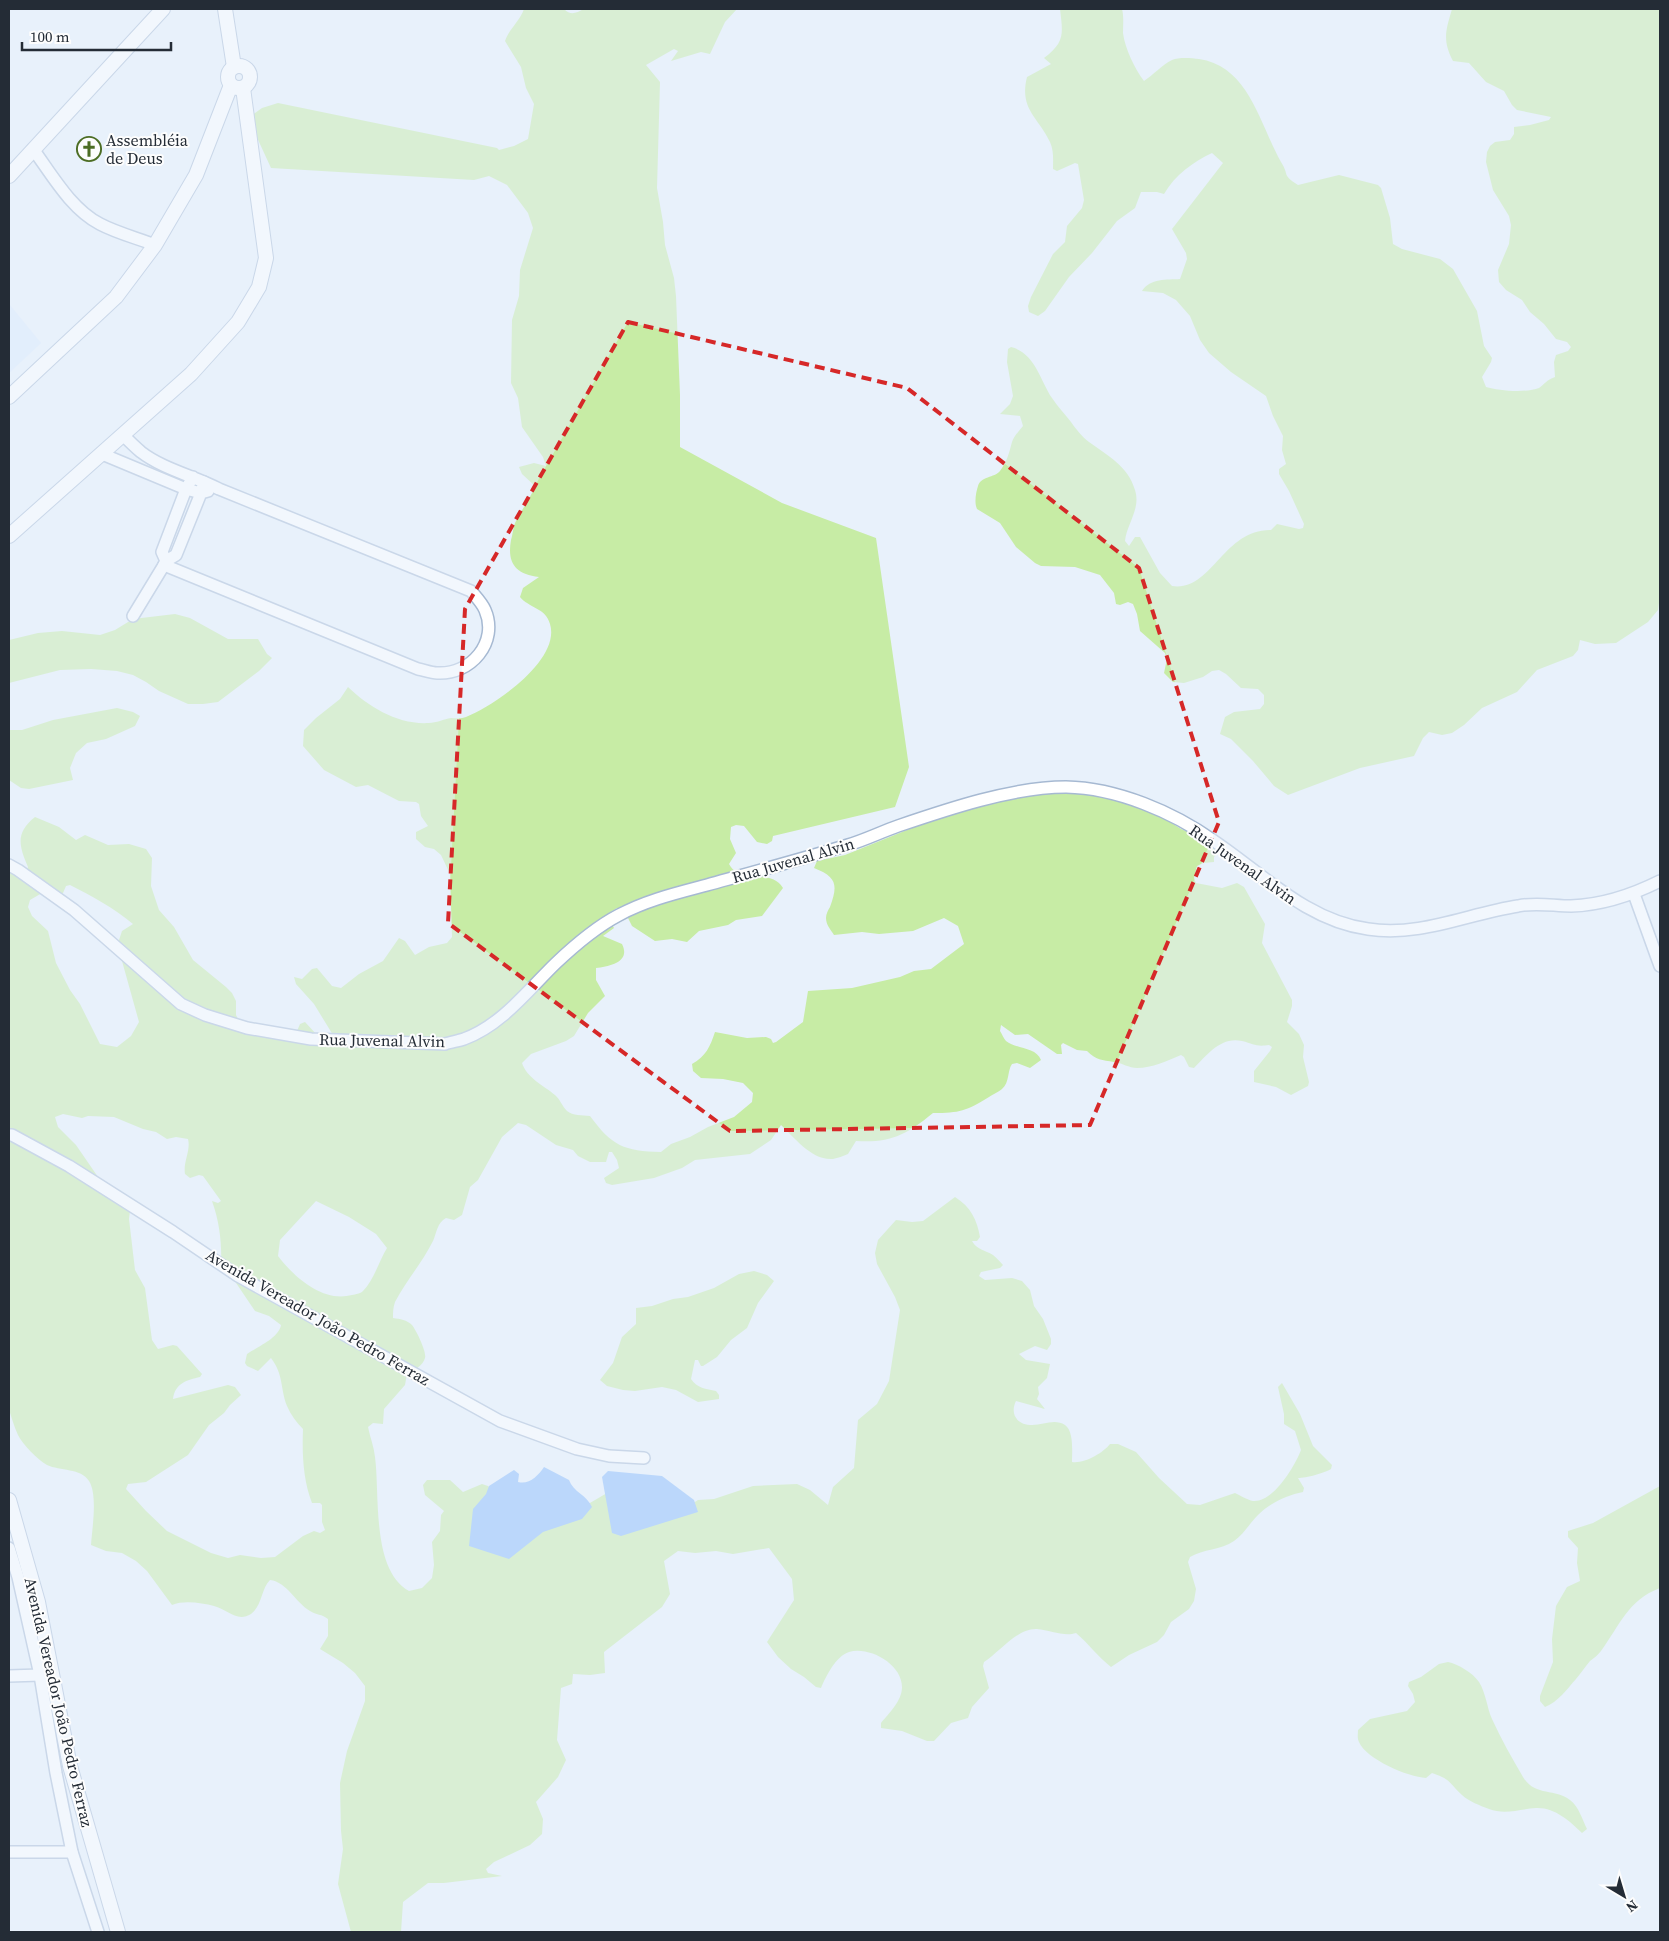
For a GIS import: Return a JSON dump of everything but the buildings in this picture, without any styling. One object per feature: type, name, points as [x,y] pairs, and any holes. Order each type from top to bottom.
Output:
[{"type":"main road","points":[[9,176],[163,9]]},
{"type":"main road","points":[[225,9],[234,67]]},
{"type":"main road","points":[[9,536],[191,374],[238,322],[259,287],[266,258],[237,87],[228,79],[228,71],[234,67],[241,66],[248,71],[249,84],[237,87]]},
{"type":"main road","points":[[9,397],[116,297],[155,245],[196,175],[237,87]]},
{"type":"main road","name":"Avenida Vereador João Pedro Ferraz","points":[[9,1500],[38,1602],[70,1766],[118,1932]]},
{"type":"street","points":[[33,149],[67,195],[82,211],[100,224],[155,245]]},
{"type":"street","points":[[123,435],[142,452],[162,465],[193,477],[202,487]]},
{"type":"street","points":[[102,454],[186,489],[202,487],[219,489],[471,591],[485,608],[489,633],[486,644],[479,656],[469,664],[455,671],[438,673],[418,669],[165,563]]},
{"type":"street","points":[[165,563],[162,552],[186,489],[193,477]]},
{"type":"street","points":[[133,616],[165,563],[176,555],[202,487]]},
{"type":"street","name":"Rua Juvenal Alvin","points":[[9,865],[74,910],[181,1004],[204,1015],[247,1028],[311,1039],[445,1044],[466,1038],[485,1028],[526,994],[556,963],[588,935],[618,915],[650,901],[851,844],[897,826],[984,800],[1030,790],[1064,787],[1102,790],[1174,817],[1212,839],[1290,897],[1315,912],[1341,923],[1367,929],[1402,932],[1526,904],[1573,906],[1600,902],[1634,894],[1660,881]]},
{"type":"street","points":[[1634,894],[1660,966]]},
{"type":"street","name":"Avenida Vereador João Pedro Ferraz","points":[[9,1135],[69,1166],[238,1276],[500,1421],[577,1448],[609,1456],[644,1458]]},
{"type":"street","points":[[9,1548],[18,1577],[40,1675],[56,1773],[72,1852],[98,1932]]},
{"type":"street","points":[[9,1676],[40,1675]]},
{"type":"street","points":[[9,1852],[72,1852]]},
{"type":"highlighted area","points":[[628,322],[907,388],[1139,568],[1219,822],[1090,1125],[730,1131],[448,923],[465,609]]},
{"type":"shaded area","points":[[9,304],[41,343],[9,373]]},
{"type":"green space","points":[[524,9],[564,9],[571,13],[576,13],[584,9],[737,9],[725,22],[710,54],[701,52],[671,61],[678,51],[674,49],[646,65],[660,82],[657,188],[665,245],[674,278],[676,296],[680,447],[782,503],[876,538],[909,767],[895,807],[773,836],[772,841],[767,844],[757,842],[744,826],[736,825],[731,827],[730,839],[736,853],[729,864],[741,875],[771,879],[783,888],[762,916],[736,920],[728,925],[699,931],[687,942],[672,939],[655,941],[632,926],[624,910],[617,908],[609,913],[603,920],[611,923],[614,928],[603,936],[622,944],[624,955],[618,962],[596,968],[596,980],[605,996],[588,1013],[574,1036],[566,1041],[531,1054],[522,1063],[524,1068],[536,1081],[557,1097],[569,1113],[590,1116],[612,1140],[628,1148],[661,1152],[671,1144],[734,1117],[752,1102],[753,1093],[743,1083],[723,1079],[701,1078],[693,1071],[692,1064],[707,1051],[715,1032],[747,1038],[766,1037],[771,1039],[773,1043],[776,1042],[803,1022],[808,991],[852,988],[900,977],[914,971],[931,969],[964,944],[958,926],[944,918],[913,931],[879,934],[862,932],[834,935],[826,918],[835,887],[831,878],[814,868],[817,861],[845,855],[964,807],[1063,783],[1156,808],[1167,820],[1181,829],[1223,847],[1214,857],[1214,862],[1203,863],[1197,866],[1194,878],[1196,883],[1222,888],[1237,883],[1244,887],[1265,924],[1262,943],[1292,1000],[1287,1022],[1299,1034],[1304,1045],[1303,1057],[1309,1082],[1308,1086],[1291,1095],[1276,1087],[1254,1082],[1254,1071],[1270,1051],[1272,1047],[1269,1045],[1258,1045],[1234,1040],[1227,1041],[1209,1052],[1194,1068],[1189,1067],[1181,1055],[1165,1062],[1143,1068],[1134,1068],[1099,1059],[1087,1051],[1077,1050],[1063,1043],[1061,1045],[1062,1054],[1057,1054],[1028,1034],[1015,1035],[1001,1025],[1000,1031],[1006,1041],[1030,1050],[1041,1060],[1030,1068],[1017,1063],[1012,1064],[1005,1086],[974,1105],[957,1112],[933,1113],[906,1132],[889,1139],[856,1141],[848,1154],[833,1159],[825,1159],[811,1152],[781,1125],[771,1140],[750,1154],[695,1160],[682,1168],[654,1178],[612,1185],[606,1183],[604,1178],[619,1168],[612,1152],[609,1152],[606,1162],[590,1162],[578,1156],[573,1150],[556,1145],[526,1125],[518,1123],[502,1137],[478,1180],[470,1187],[462,1215],[454,1220],[446,1218],[441,1222],[429,1249],[394,1304],[393,1318],[401,1319],[412,1325],[421,1341],[425,1358],[420,1366],[407,1374],[405,1385],[384,1409],[383,1424],[373,1423],[368,1427],[375,1457],[380,1530],[388,1566],[397,1581],[409,1591],[422,1588],[432,1578],[434,1565],[432,1542],[440,1531],[441,1515],[444,1511],[425,1495],[423,1485],[427,1480],[450,1480],[463,1492],[482,1484],[488,1486],[497,1494],[554,1524],[607,1493],[684,1509],[698,1500],[714,1499],[753,1486],[797,1484],[810,1490],[828,1505],[833,1487],[854,1468],[858,1420],[877,1404],[889,1381],[900,1310],[877,1264],[875,1253],[878,1240],[896,1220],[923,1221],[955,1197],[965,1205],[975,1220],[980,1237],[977,1241],[972,1241],[974,1244],[993,1255],[1003,1265],[1000,1268],[981,1272],[979,1276],[985,1280],[1012,1278],[1022,1281],[1030,1290],[1034,1306],[1043,1319],[1051,1339],[1051,1344],[1047,1350],[1035,1346],[1019,1354],[1026,1360],[1050,1364],[1047,1378],[1038,1387],[1039,1394],[1037,1399],[1045,1409],[1016,1401],[1014,1414],[1021,1423],[1025,1424],[1034,1425],[1057,1422],[1065,1425],[1071,1437],[1072,1462],[1087,1460],[1110,1444],[1118,1444],[1136,1452],[1159,1478],[1187,1504],[1200,1505],[1235,1493],[1253,1501],[1261,1500],[1275,1490],[1282,1482],[1294,1465],[1301,1450],[1295,1431],[1284,1424],[1284,1414],[1278,1387],[1282,1383],[1300,1414],[1313,1446],[1332,1465],[1331,1469],[1324,1472],[1298,1478],[1304,1488],[1303,1492],[1285,1497],[1273,1503],[1258,1515],[1234,1541],[1190,1557],[1188,1562],[1196,1589],[1194,1601],[1189,1609],[1171,1622],[1164,1635],[1157,1642],[1129,1655],[1111,1667],[1076,1633],[1062,1634],[1037,1629],[1023,1632],[984,1662],[983,1666],[989,1688],[972,1707],[968,1718],[951,1723],[934,1741],[927,1741],[902,1731],[881,1728],[881,1723],[900,1697],[902,1687],[897,1671],[891,1664],[875,1654],[857,1651],[844,1654],[832,1667],[821,1688],[816,1687],[791,1669],[778,1657],[767,1642],[794,1600],[792,1579],[769,1548],[733,1554],[716,1551],[695,1553],[678,1551],[664,1561],[670,1594],[662,1607],[604,1652],[605,1673],[590,1675],[573,1674],[572,1684],[561,1688],[557,1740],[566,1760],[558,1777],[536,1802],[543,1819],[542,1834],[530,1845],[494,1862],[486,1869],[488,1873],[502,1876],[444,1883],[428,1883],[403,1902],[401,1932],[351,1932],[338,1884],[343,1849],[340,1783],[347,1751],[365,1701],[365,1686],[355,1673],[343,1663],[320,1649],[328,1636],[328,1619],[310,1611],[281,1585],[270,1580],[255,1611],[246,1616],[237,1616],[204,1604],[187,1602],[172,1605],[147,1571],[136,1561],[122,1553],[106,1551],[91,1545],[94,1503],[92,1487],[89,1481],[76,1472],[47,1465],[23,1443],[14,1426],[9,1410],[9,866],[27,870],[28,867],[22,853],[21,840],[24,829],[35,817],[59,827],[76,840],[85,835],[108,845],[129,844],[146,849],[152,858],[151,886],[159,910],[174,927],[193,960],[232,993],[236,1001],[236,1015],[238,1019],[247,1024],[292,1032],[297,1031],[300,1024],[305,1022],[317,1035],[333,1035],[314,1004],[296,984],[294,977],[302,979],[312,969],[317,968],[332,986],[341,988],[359,974],[383,961],[399,938],[405,941],[415,955],[429,947],[447,943],[452,937],[450,874],[441,855],[434,849],[425,847],[416,839],[416,832],[428,826],[421,816],[419,804],[416,802],[399,801],[368,785],[356,787],[324,770],[303,746],[304,730],[340,699],[348,687],[375,708],[406,721],[429,723],[451,718],[464,718],[492,703],[523,680],[536,666],[545,652],[551,638],[548,619],[541,611],[520,597],[523,588],[539,577],[519,570],[514,566],[510,555],[515,523],[535,486],[522,474],[519,467],[534,463],[546,466],[543,457],[522,427],[518,398],[511,383],[512,320],[519,296],[520,270],[533,228],[528,213],[507,185],[489,176],[474,180],[271,168],[248,118],[262,108],[278,103],[497,148],[499,150],[514,146],[528,139],[534,104],[526,88],[521,67],[505,41]],"holes":[[[70,885],[103,903],[133,924],[122,931],[115,952],[122,961],[139,1022],[131,1036],[117,1047],[100,1044],[80,1004],[70,990],[56,963],[48,931],[32,916],[28,907],[30,900],[42,893],[63,893],[66,886]],[[63,1114],[82,1118],[88,1116],[114,1117],[143,1129],[156,1132],[167,1139],[176,1137],[188,1139],[189,1147],[185,1174],[190,1178],[199,1175],[203,1176],[221,1201],[218,1203],[212,1201],[220,1234],[221,1268],[232,1277],[255,1311],[269,1316],[281,1325],[272,1338],[247,1354],[245,1363],[247,1366],[258,1371],[271,1358],[278,1370],[287,1406],[303,1429],[305,1476],[312,1503],[320,1503],[322,1505],[322,1522],[325,1530],[320,1533],[314,1531],[303,1536],[275,1557],[261,1558],[240,1555],[228,1558],[211,1553],[167,1531],[126,1489],[128,1484],[146,1482],[188,1455],[209,1425],[224,1413],[241,1395],[235,1387],[228,1385],[173,1399],[176,1389],[182,1383],[200,1377],[202,1374],[177,1346],[173,1345],[158,1349],[152,1340],[145,1288],[135,1270],[129,1219],[131,1202],[111,1190],[98,1177],[76,1145],[58,1127],[55,1117]],[[316,1201],[349,1217],[376,1234],[387,1248],[363,1291],[358,1294],[341,1296],[320,1292],[292,1272],[278,1256],[280,1240]]]},
{"type":"green space","points":[[1060,9],[1122,9],[1123,33],[1126,46],[1134,65],[1144,81],[1168,62],[1182,58],[1199,59],[1216,64],[1230,73],[1251,99],[1288,177],[1298,185],[1339,175],[1378,185],[1381,188],[1390,218],[1393,244],[1402,249],[1440,259],[1453,269],[1477,311],[1484,346],[1492,358],[1482,377],[1486,387],[1498,390],[1520,391],[1539,388],[1555,377],[1554,362],[1556,355],[1568,351],[1571,347],[1567,342],[1556,339],[1544,324],[1530,312],[1522,300],[1506,290],[1499,282],[1498,270],[1509,244],[1511,225],[1509,216],[1493,190],[1486,162],[1487,152],[1495,142],[1510,140],[1514,134],[1514,127],[1549,120],[1551,117],[1517,110],[1504,91],[1486,82],[1469,63],[1453,61],[1446,41],[1452,9],[1660,9],[1660,596],[1658,610],[1648,622],[1616,643],[1595,644],[1580,640],[1578,650],[1573,656],[1537,670],[1517,692],[1482,708],[1464,725],[1452,733],[1442,735],[1429,732],[1423,738],[1414,756],[1360,768],[1288,795],[1274,786],[1231,739],[1220,734],[1225,717],[1234,712],[1260,709],[1264,704],[1264,695],[1258,689],[1241,688],[1219,670],[1184,683],[1173,682],[1164,673],[1167,659],[1165,653],[1140,631],[1133,604],[1128,602],[1120,605],[1116,604],[1114,593],[1100,575],[1075,567],[1041,566],[1035,563],[1016,547],[1000,523],[977,509],[977,488],[982,480],[1000,471],[1006,461],[1013,440],[1023,426],[1020,416],[1000,414],[1010,404],[1013,396],[1007,362],[1008,349],[1011,347],[1019,350],[1031,361],[1052,398],[1082,435],[1128,474],[1135,490],[1136,503],[1125,541],[1129,546],[1135,537],[1140,537],[1160,573],[1172,586],[1186,585],[1198,580],[1229,549],[1241,539],[1255,532],[1271,530],[1277,524],[1299,529],[1303,528],[1304,524],[1279,474],[1279,469],[1286,464],[1282,450],[1283,436],[1266,396],[1231,372],[1209,353],[1200,340],[1190,316],[1176,300],[1163,293],[1142,291],[1154,282],[1180,279],[1187,259],[1186,253],[1172,229],[1223,163],[1212,153],[1185,170],[1173,181],[1164,194],[1141,192],[1135,208],[1117,221],[1092,253],[1069,277],[1045,311],[1038,316],[1029,312],[1028,306],[1031,297],[1053,254],[1065,242],[1067,226],[1082,208],[1084,200],[1078,164],[1075,163],[1057,171],[1053,169],[1053,152],[1050,142],[1031,112],[1026,97],[1027,77],[1051,64],[1044,58],[1056,47],[1061,37]]},
{"type":"green space","points":[[175,614],[190,618],[228,639],[258,639],[267,654],[272,658],[259,671],[218,702],[203,704],[188,704],[159,691],[133,675],[117,671],[91,669],[60,670],[9,683],[9,640],[38,633],[62,631],[100,635],[115,630],[133,619]]},
{"type":"green space","points":[[117,708],[140,716],[135,726],[106,739],[87,743],[76,753],[70,768],[73,780],[29,789],[21,788],[9,780],[9,730],[22,730],[53,720]]},
{"type":"green space","points":[[754,1271],[767,1275],[774,1281],[758,1303],[747,1328],[731,1340],[717,1357],[703,1366],[701,1366],[698,1360],[695,1360],[691,1379],[705,1389],[716,1391],[719,1399],[698,1402],[676,1390],[662,1387],[635,1391],[623,1390],[607,1386],[600,1380],[613,1363],[622,1337],[636,1324],[636,1308],[688,1297],[714,1288],[739,1274]]},
{"type":"green space","points":[[1660,1486],[1660,1588],[1649,1593],[1632,1606],[1600,1652],[1590,1661],[1562,1695],[1545,1707],[1540,1701],[1540,1696],[1553,1662],[1552,1639],[1556,1606],[1567,1587],[1580,1581],[1577,1563],[1578,1548],[1568,1537],[1568,1531],[1593,1523]]},
{"type":"green space","points":[[1448,1662],[1465,1669],[1479,1682],[1495,1726],[1523,1777],[1528,1783],[1539,1790],[1558,1794],[1570,1800],[1578,1810],[1587,1829],[1582,1833],[1555,1812],[1543,1808],[1507,1812],[1489,1809],[1465,1797],[1443,1778],[1432,1773],[1426,1778],[1399,1771],[1379,1761],[1363,1748],[1358,1740],[1358,1730],[1370,1719],[1407,1711],[1415,1702],[1408,1686],[1409,1682],[1421,1677],[1439,1664]]},
{"type":"water","points":[[544,1467],[569,1480],[574,1488],[590,1503],[592,1507],[582,1519],[543,1532],[509,1559],[469,1546],[473,1509],[486,1494],[489,1486],[514,1470],[519,1474],[518,1482],[529,1481]]},
{"type":"water","points":[[608,1471],[662,1476],[694,1500],[698,1512],[621,1536],[612,1533],[602,1477]]},
{"type":"place","name":"Assembléia de Deus","points":[[89,149]]}]
